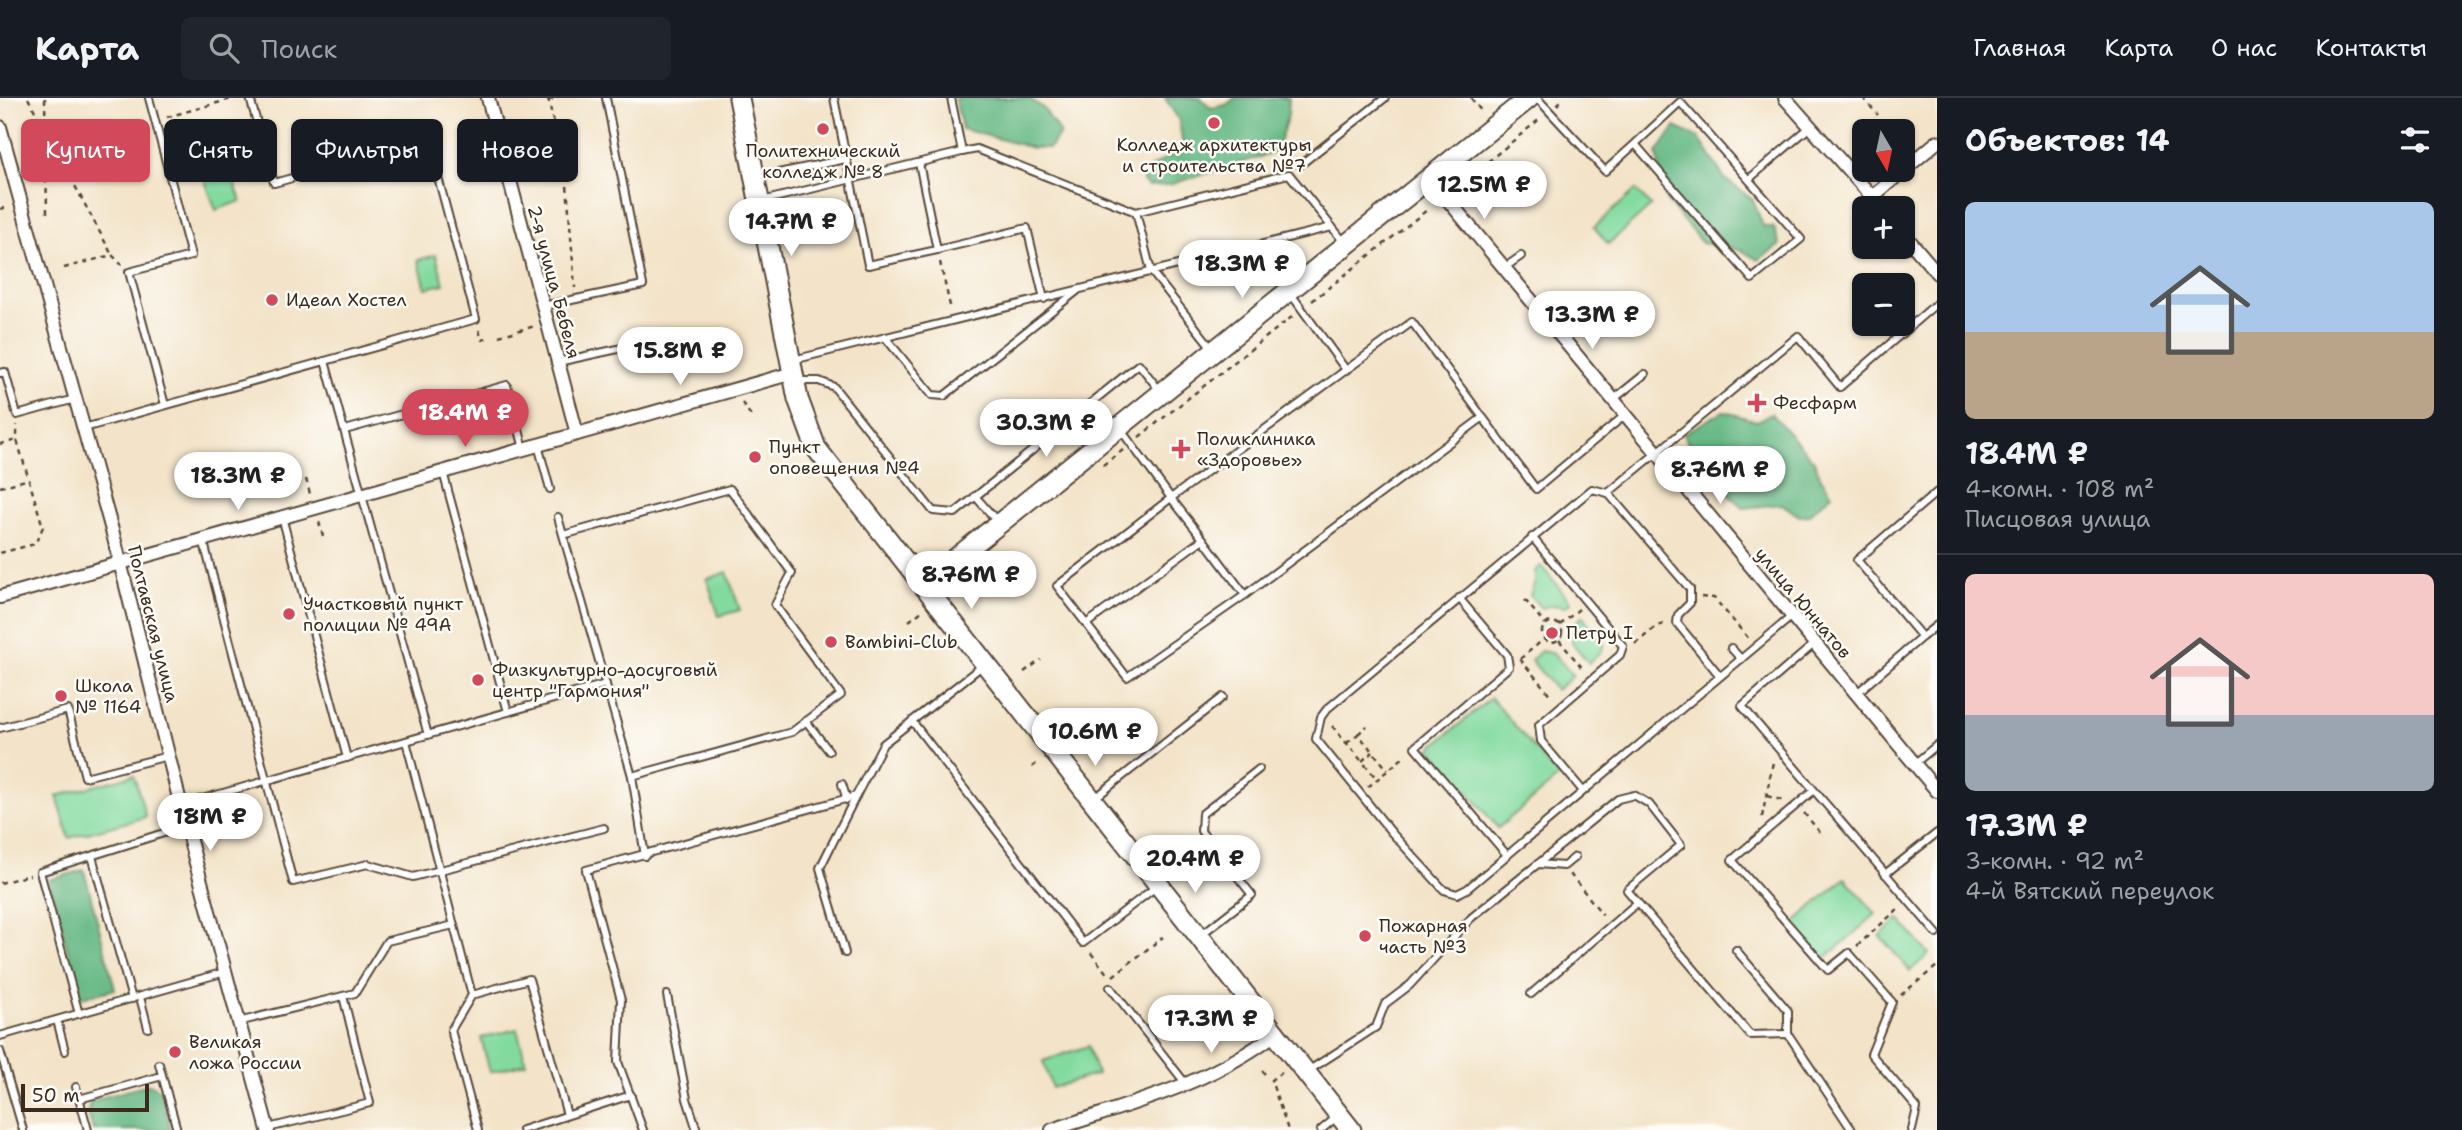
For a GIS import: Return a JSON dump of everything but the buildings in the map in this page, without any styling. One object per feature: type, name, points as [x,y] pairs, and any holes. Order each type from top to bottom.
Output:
[{"type":"street","name":"2-я улица Бебеля","points":[[488,98],[577,434]]},
{"type":"street","points":[[739,98],[793,371],[805,425],[816,448],[1094,799],[1345,1123]]},
{"type":"street","points":[[924,584],[1213,349],[1529,98]]},
{"type":"street","points":[[1785,98],[1871,196]]},
{"type":"street","name":"Полтавская улица","points":[[0,127],[84,428],[180,806],[268,1129]]},
{"type":"street","points":[[1873,196],[1937,142]]},
{"type":"street","name":"улица Юннатов","points":[[1429,177],[1503,270],[1937,791]]},
{"type":"street","points":[[1915,247],[1937,273]]},
{"type":"street","points":[[0,597],[793,371]]},
{"type":"street","points":[[1055,1129],[1186,1084],[1250,1054],[1276,1033]]},
{"type":"lane","points":[[149,98],[164,155]]},
{"type":"lane","points":[[250,98],[256,119]]},
{"type":"lane","points":[[542,306],[643,285],[606,98]]},
{"type":"lane","points":[[834,98],[868,264],[1027,228],[1044,299]]},
{"type":"lane","points":[[951,98],[962,152]]},
{"type":"lane","points":[[1300,165],[1385,98]]},
{"type":"lane","points":[[1537,98],[1605,171],[1680,102],[1801,239],[1752,279],[1635,144]]},
{"type":"lane","points":[[1749,179],[1810,127]]},
{"type":"lane","points":[[84,428],[476,318],[428,140],[274,182]]},
{"type":"lane","points":[[760,201],[977,149],[1136,212],[1289,174],[1345,244]]},
{"type":"lane","points":[[755,177],[846,159]]},
{"type":"lane","points":[[919,163],[937,250]]},
{"type":"lane","points":[[165,405],[129,272],[191,256],[171,182]]},
{"type":"lane","points":[[1136,212],[1151,271],[1213,349]]},
{"type":"lane","points":[[793,371],[885,337],[1332,227]]},
{"type":"lane","points":[[1503,270],[1521,256]]},
{"type":"lane","points":[[885,337],[932,395],[944,396],[1079,290]]},
{"type":"lane","points":[[1288,290],[1346,370]]},
{"type":"lane","points":[[1608,493],[1798,336],[1840,387],[1937,303]]},
{"type":"lane","points":[[1482,418],[1245,595],[1127,677],[1057,586],[1171,498],[1412,322],[1536,489],[1624,416]]},
{"type":"lane","points":[[558,362],[678,336]]},
{"type":"lane","points":[[325,361],[428,735]]},
{"type":"lane","points":[[793,371],[834,387],[933,511],[955,513],[1139,364],[1161,392]]},
{"type":"lane","points":[[0,373],[5,372],[16,415],[75,399]]},
{"type":"lane","points":[[1612,400],[1645,374]]},
{"type":"lane","points":[[345,430],[507,385],[524,449]]},
{"type":"lane","points":[[1118,426],[1245,595]]},
{"type":"lane","points":[[538,445],[550,489]]},
{"type":"lane","points":[[443,472],[508,712]]},
{"type":"lane","points":[[1720,676],[1677,621],[1691,599],[1690,589],[1608,493],[1598,488],[1587,491],[1323,715],[1316,733],[1317,743],[1448,893],[1462,893],[1791,617]]},
{"type":"lane","points":[[563,535],[730,489],[792,573],[775,606],[841,695],[792,732],[632,776]]},
{"type":"lane","points":[[1922,637],[1857,560],[1937,492]]},
{"type":"lane","points":[[975,496],[999,523]]},
{"type":"lane","points":[[282,517],[348,758]]},
{"type":"lane","points":[[558,517],[632,776],[645,856]]},
{"type":"lane","points":[[1532,537],[1623,649],[1539,725],[1538,736],[1583,791]]},
{"type":"lane","points":[[202,539],[293,882],[368,864],[413,877],[604,828]]},
{"type":"lane","points":[[1086,624],[1203,539]]},
{"type":"lane","points":[[1460,598],[1507,655],[1510,663],[1506,671],[1415,747],[1507,855]]},
{"type":"lane","points":[[1855,694],[1937,625]]},
{"type":"lane","points":[[1814,644],[1742,706],[1937,934]]},
{"type":"lane","points":[[1731,648],[1741,659]]},
{"type":"lane","points":[[845,953],[820,868],[883,744],[986,663]]},
{"type":"lane","points":[[180,806],[606,684]]},
{"type":"lane","points":[[1094,799],[1223,697]]},
{"type":"lane","points":[[0,728],[68,710],[85,777],[168,756]]},
{"type":"lane","points":[[806,721],[829,751]]},
{"type":"lane","points":[[912,722],[1083,943],[1160,884]]},
{"type":"lane","points":[[406,741],[472,995]]},
{"type":"lane","points":[[1914,764],[1937,745]]},
{"type":"lane","points":[[1200,936],[1252,895],[1200,831],[1202,814],[1259,769]]},
{"type":"lane","points":[[842,784],[847,800]]},
{"type":"lane","points":[[1814,790],[1731,860],[1828,970],[1849,953],[1892,1002],[1871,1054],[1917,1108],[1912,1130]]},
{"type":"lane","points":[[1306,1072],[1376,1027],[1385,1004],[1410,985],[1471,918],[1618,799],[1634,795],[1649,804],[1681,845],[1627,890],[1750,1035],[1788,1034]]},
{"type":"lane","points":[[643,1130],[618,1062],[621,1000],[586,870],[856,796]]},
{"type":"lane","points":[[79,1014],[40,872],[186,826]]},
{"type":"lane","points":[[1885,874],[1937,833]]},
{"type":"lane","points":[[92,856],[132,999]]},
{"type":"lane","points":[[1538,864],[1564,866],[1575,857]]},
{"type":"lane","points":[[1531,994],[1637,903]]},
{"type":"lane","points":[[239,1022],[355,993],[387,941],[454,925]]},
{"type":"lane","points":[[1735,950],[1788,1011],[1788,1034],[1852,1130]]},
{"type":"lane","points":[[0,1036],[225,972]]},
{"type":"lane","points":[[478,1130],[451,1030],[472,995],[529,979],[567,1115]]},
{"type":"lane","points":[[1110,987],[1186,1084]]},
{"type":"lane","points":[[667,995],[687,1099],[697,1130]]},
{"type":"lane","points":[[268,1129],[370,1102],[344,996]]},
{"type":"lane","points":[[140,997],[148,1028]]},
{"type":"lane","points":[[57,1020],[65,1051]]},
{"type":"lane","points":[[0,1051],[3,1072],[23,1130]]},
{"type":"lane","points":[[159,1064],[177,1130]]},
{"type":"lane","points":[[79,1099],[162,1076]]},
{"type":"lane","points":[[76,1087],[88,1130]]},
{"type":"lane","points":[[522,1130],[631,1095]]},
{"type":"lane","points":[[1321,1130],[1345,1123]]},
{"type":"path","points":[[28,98],[39,119]]},
{"type":"path","points":[[45,98],[46,119]]},
{"type":"path","points":[[155,121],[235,98]]},
{"type":"path","points":[[558,98],[548,99],[567,185],[576,299]]},
{"type":"path","points":[[1471,98],[1483,113]]},
{"type":"path","points":[[1457,187],[1564,98]]},
{"type":"path","points":[[1863,98],[1878,115]]},
{"type":"path","points":[[47,182],[47,213]]},
{"type":"path","points":[[73,182],[112,255],[129,272]]},
{"type":"path","points":[[1099,468],[1427,210]]},
{"type":"path","points":[[937,250],[953,320]]},
{"type":"path","points":[[64,268],[112,255]]},
{"type":"path","points":[[476,318],[482,340],[488,338]]},
{"type":"path","points":[[499,336],[535,326]]},
{"type":"path","points":[[738,398],[752,417]]},
{"type":"path","points":[[0,553],[34,544],[43,527],[17,440],[16,415]]},
{"type":"path","points":[[0,444],[17,440]]},
{"type":"path","points":[[0,487],[29,479]]},
{"type":"path","points":[[306,480],[311,498]]},
{"type":"path","points":[[317,517],[323,536]]},
{"type":"path","points":[[1691,599],[1714,598],[1756,646]]},
{"type":"path","points":[[1525,600],[1545,624]]},
{"type":"path","points":[[1560,625],[1587,603]]},
{"type":"path","points":[[909,621],[925,609]]},
{"type":"path","points":[[1623,649],[1637,643],[1660,625],[1677,621]]},
{"type":"path","points":[[1544,639],[1551,642],[1559,640],[1563,633],[1560,625],[1553,622],[1545,624]]},
{"type":"path","points":[[1544,639],[1542,631],[1545,624]]},
{"type":"path","points":[[1510,663],[1520,659],[1544,639]]},
{"type":"path","points":[[1559,640],[1591,678]]},
{"type":"path","points":[[1520,659],[1559,706]]},
{"type":"path","points":[[1024,672],[1041,660]]},
{"type":"path","points":[[1323,715],[1377,779]]},
{"type":"path","points":[[1347,743],[1367,726]]},
{"type":"path","points":[[1358,734],[1388,770]]},
{"type":"path","points":[[1758,837],[1776,747]]},
{"type":"path","points":[[1362,761],[1373,752]]},
{"type":"path","points":[[1032,767],[1043,759]]},
{"type":"path","points":[[1360,794],[1401,760]]},
{"type":"path","points":[[1564,866],[1611,925]]},
{"type":"path","points":[[0,883],[40,872]]},
{"type":"path","points":[[1849,953],[1908,900]]},
{"type":"path","points":[[1083,943],[1110,978],[1163,937]]},
{"type":"path","points":[[1892,1002],[1937,966]]},
{"type":"path","points":[[1227,1024],[1233,1032]]},
{"type":"path","points":[[1262,1070],[1266,1076]]},
{"type":"path","points":[[1284,1070],[1271,1080],[1288,1130]]},
{"type":"green space","points":[[955,98],[1029,98],[1044,109],[1060,134],[1049,148],[1033,148],[962,129]]},
{"type":"green space","points":[[1165,98],[1201,98],[1211,108],[1226,105],[1235,98],[1289,98],[1288,115],[1276,152],[1169,185],[1148,186],[1142,180],[1147,170],[1183,147],[1179,120]]},
{"type":"green space","points":[[1675,127],[1699,138],[1725,179],[1753,200],[1763,226],[1774,228],[1780,245],[1758,260],[1741,250],[1702,243],[1666,200],[1657,153]]},
{"type":"green space","points":[[205,182],[234,182],[241,201],[216,210]]},
{"type":"green space","points":[[1636,190],[1651,206],[1608,244],[1594,227]]},
{"type":"green space","points":[[436,255],[444,284],[426,288],[418,260]]},
{"type":"green space","points":[[1723,411],[1757,421],[1771,413],[1814,461],[1832,494],[1808,515],[1799,516],[1782,504],[1743,508],[1707,474],[1683,434]]},
{"type":"green space","points":[[1541,566],[1571,602],[1565,607],[1554,605],[1541,608],[1530,595],[1535,582],[1535,571]]},
{"type":"green space","points":[[727,572],[740,610],[719,616],[707,579]]},
{"type":"green space","points":[[1583,616],[1604,644],[1601,652],[1589,663],[1572,643],[1574,624]]},
{"type":"green space","points":[[1541,651],[1554,654],[1573,676],[1556,690],[1531,660]]},
{"type":"green space","points":[[1491,698],[1559,777],[1498,828],[1431,748]]},
{"type":"green space","points":[[134,775],[146,817],[69,838],[57,796]]},
{"type":"green space","points":[[84,870],[115,989],[80,998],[49,880]]},
{"type":"green space","points":[[1845,878],[1876,914],[1822,961],[1791,925]]},
{"type":"green space","points":[[1899,919],[1929,954],[1910,971],[1880,936]]},
{"type":"green space","points":[[517,1029],[526,1063],[490,1072],[481,1038]]},
{"type":"green space","points":[[1088,1046],[1097,1074],[1052,1088],[1043,1061]]},
{"type":"green space","points":[[150,1084],[160,1090],[171,1130],[93,1130],[88,1113],[90,1101]]},
{"type":"place","name":"Колледж архитектуры и строительства №7","points":[[1214,123]]},
{"type":"place","name":"Политехнический колледж № 8","points":[[823,129]]},
{"type":"place","name":"Идеал Хостел","points":[[272,300]]},
{"type":"place","name":"Фесфарм","points":[[1757,403]]},
{"type":"place","name":"Поликлиника «Здоровье»","points":[[1181,449]]},
{"type":"place","name":"Пункт оповещения №4","points":[[755,457]]},
{"type":"place","name":"Участковый пункт полиции № 49А","points":[[289,614]]},
{"type":"place","name":"Петру I","points":[[1552,633]]},
{"type":"place","name":"Bambini-Club","points":[[831,642]]},
{"type":"place","name":"Физкультурно-досуговый центр \"Гармония\"","points":[[478,680]]},
{"type":"place","name":"Школа № 1164","points":[[61,696]]},
{"type":"place","name":"Пожарная часть №3","points":[[1365,936]]},
{"type":"place","name":"Великая ложа России","points":[[175,1052]]}]
